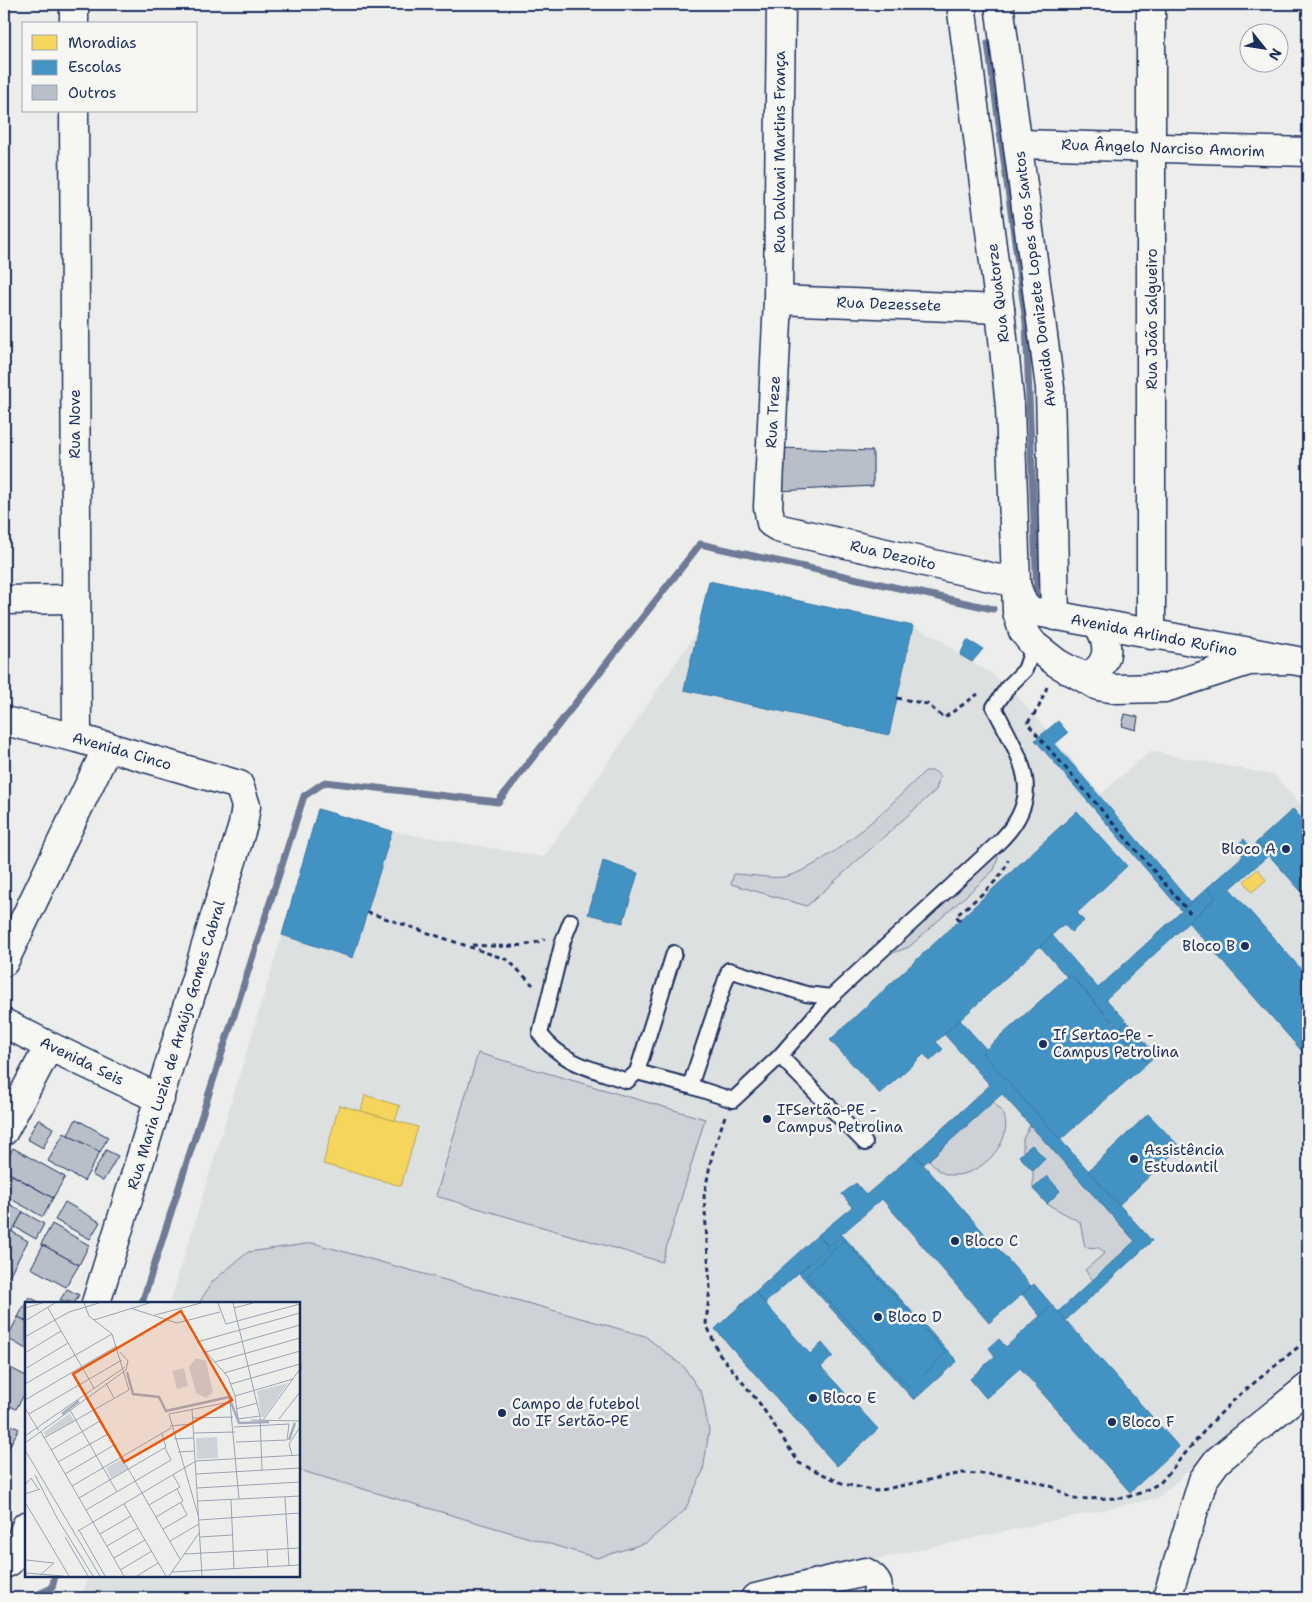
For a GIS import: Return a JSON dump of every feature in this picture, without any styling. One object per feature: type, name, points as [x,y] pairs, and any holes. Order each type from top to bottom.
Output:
[{"type":"street","points":[[74,4],[74,22]]},
{"type":"street","points":[[761,4],[792,4]]},
{"type":"street","name":"Rua Dalvani Martins França","points":[[778,300],[781,4]]},
{"type":"street","name":"Rua João Salgueiro","points":[[1151,4],[1151,635]]},
{"type":"street","points":[[963,13],[1000,11]]},
{"type":"street","name":"Avenida Donizete Lopes dos Santos","points":[[1000,11],[1050,388],[1055,616]]},
{"type":"street","name":"Rua Quatorze","points":[[963,13],[1000,308],[1010,407],[1017,612],[1024,631],[1034,645]]},
{"type":"street","name":"Rua Nove","points":[[74,112],[77,738]]},
{"type":"street","name":"Rua Ângelo Narciso Amorim","points":[[1019,144],[1308,152]]},
{"type":"street","name":"Rua Dezessete","points":[[778,300],[1000,308]]},
{"type":"street","name":"Rua Treze","points":[[770,523],[768,507],[778,300]]},
{"type":"street","name":"Rua Dezoito","points":[[770,523],[780,529],[1016,583]]},
{"type":"street","name":"Avenida Arlindo Rufino","points":[[1016,583],[1024,606],[1032,611],[1298,662]]},
{"type":"street","points":[[4,600],[76,599]]},
{"type":"street","points":[[1062,666],[1084,675],[1092,674],[1100,667],[1106,657],[1106,647],[1104,634],[1098,625]]},
{"type":"street","points":[[1034,645],[1062,666],[1098,686],[1116,689],[1165,688],[1249,661],[1298,662]]},
{"type":"street","name":"Avenida Cinco","points":[[4,721],[108,746],[239,785]]},
{"type":"street","points":[[4,962],[108,746]]},
{"type":"street","name":"Rua Maria Luzia de Araújo Gomes Cabral","points":[[96,1302],[243,825],[246,806],[239,785]]},
{"type":"street","name":"Avenida Seis","points":[[4,1022],[48,1046],[160,1099]]},
{"type":"street","points":[[4,1131],[48,1046]]},
{"type":"street","points":[[1167,1598],[1203,1480],[1217,1461],[1308,1387]]},
{"type":"street","points":[[6,1563],[16,1553],[25,1529]]},
{"type":"street","points":[[755,1598],[865,1572],[876,1588]]},
{"type":"lane","points":[[637,1072],[733,1100],[780,1056],[831,996],[997,844],[1016,824],[1026,803],[1026,784],[1023,768],[994,707],[1025,670],[1034,645]]},
{"type":"lane","points":[[571,921],[563,941],[540,1034],[551,1048],[569,1061],[627,1081],[637,1072],[674,953]]},
{"type":"lane","points":[[690,1086],[729,970],[806,994],[831,996]]},
{"type":"lane","points":[[780,1056],[865,1142]]},
{"type":"path","points":[[1062,666],[1038,709],[1027,724],[1190,913]]},
{"type":"path","points":[[897,698],[928,704],[944,718],[981,692],[998,700]]},
{"type":"path","points":[[367,912],[469,945],[501,946],[538,943],[550,937],[571,921]]},
{"type":"path","points":[[733,1100],[712,1156],[704,1196],[710,1288],[706,1323],[718,1352],[760,1404],[799,1463],[844,1484],[876,1491],[962,1473],[1004,1475],[1053,1487],[1073,1500],[1124,1498],[1140,1493],[1160,1483],[1211,1423],[1238,1396],[1308,1339]]},
{"type":"shaded area","name":"IFSertão-PE - Campus Petrolina","points":[[709,581],[913,626],[943,641],[960,655],[989,672],[1016,694],[1101,794],[1150,751],[1274,775],[1308,813],[1308,1365],[1158,1498],[699,1598],[81,1598],[88,1577],[300,1577],[300,1302],[170,1302],[282,935],[318,809],[392,831],[544,857],[698,630]]},
{"type":"shaded area","points":[[925,771],[934,771],[940,776],[936,790],[807,906],[731,884],[734,874],[783,877],[805,869],[823,859],[861,831]]},
{"type":"shaded area","points":[[996,849],[998,858],[994,870],[979,884],[909,947],[893,953],[883,952]]},
{"type":"shaded area","points":[[478,1053],[705,1119],[662,1262],[436,1196]]},
{"type":"shaded area","points":[[993,1102],[1003,1113],[1006,1125],[1004,1137],[998,1148],[989,1159],[967,1173],[955,1175],[943,1173],[929,1160]]},
{"type":"shaded area","points":[[1030,1125],[1135,1241],[1093,1280],[1085,1270],[1105,1253],[1099,1248],[1085,1247],[1080,1222],[1047,1204],[1060,1191],[1047,1176],[1033,1189],[1033,1171],[1045,1159],[1032,1145],[1023,1152],[1023,1139]]},
{"type":"shaded area","name":"Campo de futebol do IF Sertão-PE","points":[[313,1243],[645,1336],[684,1367],[702,1394],[709,1431],[703,1471],[685,1510],[646,1543],[597,1558],[300,1470],[300,1302],[200,1302],[212,1282],[248,1252]]},
{"type":"building: Moradias","points":[[1258,869],[1266,880],[1252,892],[1244,881]]},
{"type":"building: Moradias","points":[[365,1095],[400,1106],[395,1121],[361,1111]]},
{"type":"building: Moradias","points":[[339,1105],[418,1127],[401,1186],[323,1164]]},
{"type":"building: Escolas","points":[[709,581],[913,626],[889,735],[684,690]]},
{"type":"building: Escolas","points":[[967,640],[983,649],[972,662],[960,655]]},
{"type":"building: Escolas","points":[[1058,721],[1068,733],[1055,744],[1191,903],[1182,911],[1035,740]]},
{"type":"building: Escolas","points":[[318,809],[392,831],[353,958],[282,935]]},
{"type":"building: Escolas","name":"Bloco A","points":[[1293,809],[1308,826],[1308,899],[1257,842]]},
{"type":"building: Escolas","points":[[1077,811],[1127,866],[1077,913],[1084,921],[1071,932],[1064,924],[936,1042],[943,1049],[930,1061],[924,1054],[880,1094],[830,1040]]},
{"type":"building: Escolas","name":"Bloco B","points":[[1244,839],[1251,848],[1257,842],[1269,855],[1230,889],[1308,977],[1308,1058],[1188,922],[1216,897],[1207,888],[1243,856],[1235,847]]},
{"type":"building: Escolas","points":[[603,861],[638,873],[623,923],[588,914]]},
{"type":"building: Escolas","points":[[1207,888],[1216,897],[1106,999],[1127,1022],[1119,1029],[1070,974],[1067,977],[1040,946],[1052,935],[1098,988]]},
{"type":"building: Escolas","points":[[1070,974],[1147,1063],[1059,1141],[982,1053]]},
{"type":"building: Escolas","points":[[960,1020],[986,1049],[982,1053],[1152,1241],[1066,1320],[1058,1312],[1135,1241],[1002,1094],[924,1164],[914,1154],[990,1085],[944,1034]]},
{"type":"building: Escolas","points":[[1127,1022],[1156,1055],[1147,1063],[1119,1029]]},
{"type":"building: Escolas","name":"Assistência Estudantil","points":[[1148,1114],[1180,1147],[1119,1205],[1088,1171]]},
{"type":"building: Escolas","points":[[1032,1145],[1045,1159],[1033,1171],[1019,1156]]},
{"type":"building: Escolas","name":"Bloco C","points":[[914,1154],[1031,1286],[989,1323],[882,1199],[828,1246],[818,1235],[852,1207],[842,1194],[856,1183],[866,1195]]},
{"type":"building: Escolas","points":[[1047,1176],[1060,1191],[1047,1204],[1033,1189]]},
{"type":"building: Escolas","points":[[818,1235],[828,1246],[765,1303],[755,1292]]},
{"type":"building: Escolas","name":"Bloco D","points":[[842,1235],[957,1361],[914,1400],[799,1273]]},
{"type":"building: Escolas","name":"Bloco D","points":[[844,1240],[946,1353],[909,1388],[806,1276]]},
{"type":"building: Escolas","points":[[1034,1284],[1052,1305],[1040,1316],[1022,1294]]},
{"type":"building: Escolas","name":"Bloco E","points":[[755,1292],[810,1354],[822,1343],[833,1356],[821,1367],[878,1429],[837,1466],[715,1329]]},
{"type":"building: Escolas","name":"Bloco F","points":[[1052,1305],[1179,1447],[1130,1492],[1020,1368],[986,1398],[970,1379],[995,1356],[989,1348],[999,1339],[1006,1347]]},
{"type":"building: Outros","points":[[779,448],[873,451],[873,486],[779,491]]},
{"type":"building: Outros","points":[[1125,714],[1138,717],[1136,730],[1122,726]]},
{"type":"building: Outros","points":[[4,1069],[10,1073],[4,1084]]},
{"type":"building: Outros","points":[[38,1119],[53,1128],[43,1148],[27,1139]]},
{"type":"building: Outros","points":[[76,1119],[108,1137],[100,1152],[68,1135]]},
{"type":"building: Outros","points":[[64,1133],[100,1152],[84,1181],[48,1161]]},
{"type":"building: Outros","points":[[13,1148],[65,1177],[53,1198],[4,1170],[4,1165]]},
{"type":"building: Outros","points":[[106,1150],[118,1156],[103,1181],[92,1175]]},
{"type":"building: Outros","points":[[12,1175],[53,1198],[43,1217],[4,1195],[4,1190]]},
{"type":"building: Outros","points":[[4,1201],[23,1212],[12,1232],[4,1227]]},
{"type":"building: Outros","points":[[65,1202],[100,1222],[90,1239],[55,1220]]},
{"type":"building: Outros","points":[[23,1212],[44,1224],[36,1239],[15,1227]]},
{"type":"building: Outros","points":[[52,1224],[89,1245],[79,1265],[41,1244]]},
{"type":"building: Outros","points":[[4,1227],[28,1241],[4,1285]]},
{"type":"building: Outros","points":[[43,1245],[79,1265],[66,1287],[31,1268]]},
{"type":"building: Outros","points":[[67,1289],[79,1295],[75,1302],[60,1300]]},
{"type":"building: Outros","points":[[29,1297],[39,1302],[26,1302]]},
{"type":"building: Outros","points":[[25,1304],[25,1320],[18,1317]]},
{"type":"building: Outros","points":[[18,1317],[25,1320],[25,1348],[7,1338]]},
{"type":"building: Outros","points":[[7,1366],[25,1375],[25,1393],[16,1409],[4,1403],[4,1373]]},
{"type":"building: Outros","points":[[4,1421],[19,1429],[8,1449],[4,1447]]},
{"type":"waterway","points":[[988,43],[1026,322],[1037,595]]},
{"type":"waterway","points":[[142,1302],[304,796],[325,782],[498,802],[700,544],[993,609]]},
{"type":"waterway","points":[[30,1598],[52,1588],[55,1577]]},
{"type":"place","name":"Bloco A","points":[[1286,849]]},
{"type":"place","name":"Bloco B","points":[[1245,946]]},
{"type":"place","name":"If Sertao-Pe - Campus Petrolina","points":[[1043,1044]]},
{"type":"place","name":"IFSertão-PE - Campus Petrolina","points":[[767,1119]]},
{"type":"place","name":"Assistência Estudantil","points":[[1134,1159]]},
{"type":"place","name":"Bloco C","points":[[955,1241]]},
{"type":"place","name":"Bloco D","points":[[878,1317]]},
{"type":"place","name":"Bloco E","points":[[813,1398]]},
{"type":"place","name":"Campo de futebol do IF Sertão-PE","points":[[502,1413]]},
{"type":"place","name":"Bloco F","points":[[1112,1422]]}]
